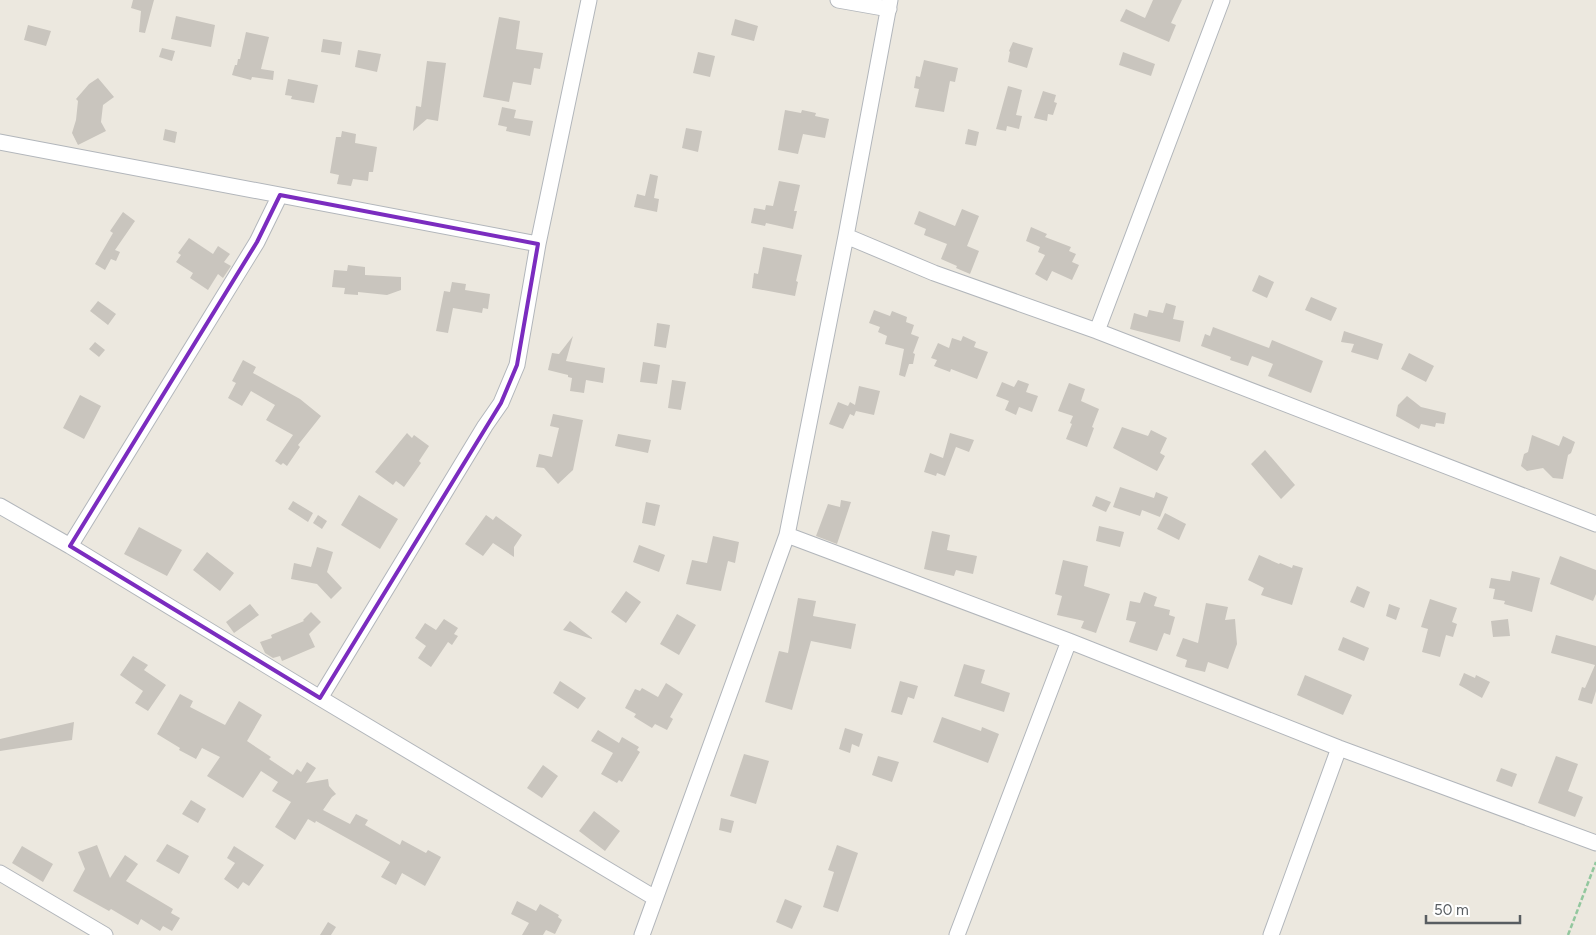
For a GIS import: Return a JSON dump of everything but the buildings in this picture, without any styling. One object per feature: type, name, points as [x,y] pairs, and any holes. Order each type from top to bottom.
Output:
[{"type":"street","points":[[320,698],[485,426],[501,403],[517,365],[538,244],[589,0]]},
{"type":"street","points":[[642,935],[786,535],[846,236],[889,5],[838,0]]},
{"type":"street","points":[[1097,331],[1222,0]]},
{"type":"street","points":[[0,142],[538,244]]},
{"type":"street","points":[[70,546],[257,242],[280,195]]},
{"type":"street","points":[[846,236],[934,273],[1097,331],[1596,524]]},
{"type":"street","points":[[0,506],[70,546],[654,898]]},
{"type":"street","points":[[786,535],[1069,642],[1339,748],[1596,843]]},
{"type":"street","points":[[957,935],[1069,642]]},
{"type":"street","points":[[1271,935],[1339,748]]},
{"type":"street","points":[[0,873],[105,935]]},
{"type":"path","points":[[1568,935],[1596,862]]},
{"type":"highlighted area","points":[[280,195],[538,244],[517,365],[501,403],[320,698],[70,546],[257,242]]}]
